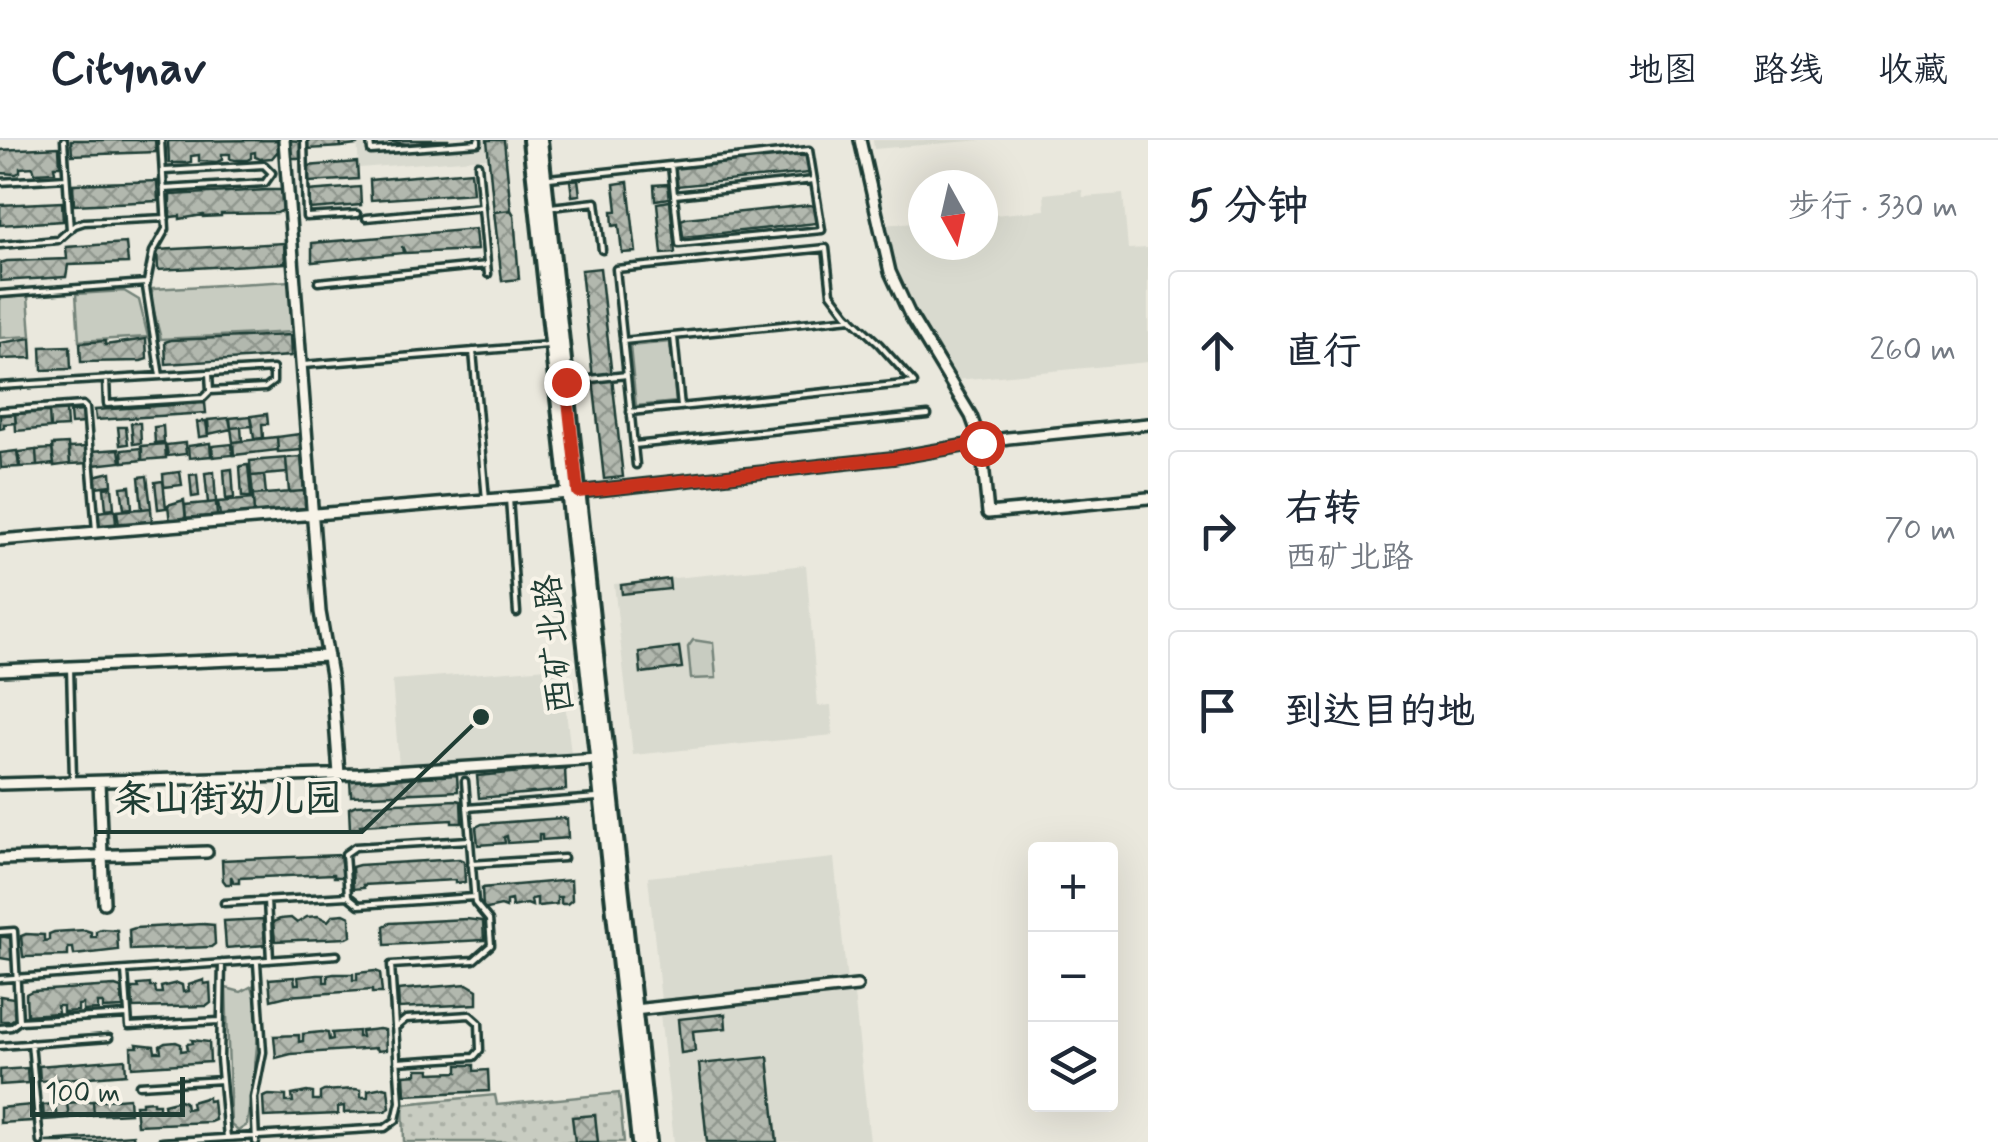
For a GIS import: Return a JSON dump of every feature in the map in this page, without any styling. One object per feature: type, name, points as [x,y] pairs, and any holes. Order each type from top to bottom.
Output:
[{"type":"main road","name":"西矿北路","points":[[530,140],[649,1142]]},
{"type":"main road","name":"西矿北路","points":[[540,140],[566,382],[598,759],[639,1142]]},
{"type":"street","points":[[284,140],[320,612],[339,774]]},
{"type":"street","points":[[860,140],[890,272],[981,443],[988,513],[1148,498]]},
{"type":"street","points":[[0,540],[574,492],[893,458],[981,443],[1148,424]]},
{"type":"street","points":[[0,670],[328,656]]},
{"type":"street","points":[[0,784],[339,774],[598,759]]},
{"type":"street","points":[[99,782],[104,903]]},
{"type":"street","points":[[0,858],[207,852]]},
{"type":"street","points":[[634,1010],[857,986]]},
{"type":"lane","points":[[64,140],[70,230]]},
{"type":"lane","points":[[160,376],[146,283],[153,252],[166,229],[162,140]]},
{"type":"lane","points":[[304,140],[306,217],[357,214]]},
{"type":"lane","points":[[370,140],[371,152],[478,140]]},
{"type":"lane","points":[[544,178],[809,150],[822,230],[679,244],[671,165]]},
{"type":"lane","points":[[478,164],[488,274]]},
{"type":"lane","points":[[163,171],[264,165],[272,173],[265,183],[164,189]]},
{"type":"lane","points":[[0,182],[66,178]]},
{"type":"lane","points":[[674,195],[814,180]]},
{"type":"lane","points":[[547,208],[596,202],[602,250]]},
{"type":"lane","points":[[366,218],[482,208]]},
{"type":"lane","points":[[0,245],[58,240],[84,222],[166,218]]},
{"type":"lane","points":[[630,412],[914,383],[831,293],[826,248],[616,270],[630,412],[636,464]]},
{"type":"lane","points":[[318,282],[487,265]]},
{"type":"lane","points":[[0,294],[146,283]]},
{"type":"lane","points":[[623,342],[852,318]]},
{"type":"lane","points":[[674,336],[681,407]]},
{"type":"lane","points":[[302,365],[553,344]]},
{"type":"lane","points":[[473,351],[486,500]]},
{"type":"lane","points":[[0,386],[106,379],[273,369],[274,382],[265,388],[210,391],[203,398],[107,404],[106,379]]},
{"type":"lane","points":[[209,373],[210,391]]},
{"type":"lane","points":[[566,382],[627,375]]},
{"type":"lane","points":[[0,412],[83,405],[86,408],[96,531]]},
{"type":"lane","points":[[634,445],[928,415]]},
{"type":"lane","points":[[509,498],[517,613]]},
{"type":"lane","points":[[70,667],[73,782]]},
{"type":"lane","points":[[161,1142],[256,1139],[389,1126],[399,1112],[392,965],[474,960],[490,945],[488,920],[474,897],[465,781]]},
{"type":"lane","points":[[467,808],[602,798]]},
{"type":"lane","points":[[348,896],[345,854],[355,846],[469,840]]},
{"type":"lane","points":[[471,864],[564,858]]},
{"type":"lane","points":[[224,902],[348,896],[359,905],[474,897]]},
{"type":"lane","points":[[267,900],[270,960]]},
{"type":"lane","points":[[0,932],[14,931],[19,1021]]},
{"type":"lane","points":[[0,979],[337,955]]},
{"type":"lane","points":[[256,1139],[254,1098],[263,1052],[257,961]]},
{"type":"lane","points":[[222,964],[220,1021],[226,1138]]},
{"type":"lane","points":[[125,970],[128,1026],[220,1021]]},
{"type":"lane","points":[[0,1028],[19,1021],[128,1014]]},
{"type":"lane","points":[[395,1028],[406,1019],[470,1015],[479,1022],[477,1056],[398,1062]]},
{"type":"lane","points":[[0,1046],[109,1038]]},
{"type":"lane","points":[[32,1044],[40,1142]]},
{"type":"lane","points":[[139,1085],[222,1080]]},
{"type":"shaded area","points":[[357,140],[486,140],[487,158],[359,168]]},
{"type":"shaded area","points":[[873,140],[982,140],[874,149]]},
{"type":"shaded area","points":[[1082,190],[1083,197],[1123,194],[1128,249],[1148,248],[1148,362],[956,380],[896,275],[883,225],[908,222],[908,260],[998,260],[998,215],[1045,210],[1044,194]]},
{"type":"shaded area","points":[[290,281],[293,332],[161,339],[150,296],[153,289]]},
{"type":"shaded area","points":[[124,291],[139,300],[148,337],[79,341],[76,294]]},
{"type":"shaded area","points":[[28,296],[31,336],[0,338],[0,298]]},
{"type":"shaded area","points":[[670,342],[676,402],[636,406],[630,346]]},
{"type":"shaded area","points":[[806,565],[818,706],[831,705],[833,735],[633,755],[614,584]]},
{"type":"shaded area","points":[[693,640],[713,643],[716,678],[691,679],[688,647]]},
{"type":"shaded area","points":[[561,667],[571,754],[399,766],[392,680]]},
{"type":"shaded area","points":[[834,858],[847,982],[661,1001],[648,877]]},
{"type":"shaded area","points":[[252,986],[258,1017],[256,1054],[247,1125],[238,1131],[231,1125],[226,988],[241,992]]},
{"type":"shaded area","points":[[854,994],[870,1142],[674,1142],[660,1014]]},
{"type":"shaded area","points":[[619,1093],[624,1142],[404,1142],[403,1104],[495,1095],[497,1105]]},
{"type":"building","points":[[71,140],[155,140],[156,152],[72,155]]},
{"type":"building","points":[[278,140],[278,151],[272,158],[260,159],[255,152],[247,160],[222,154],[222,160],[217,162],[199,161],[199,155],[191,156],[191,162],[169,163],[168,141]]},
{"type":"building","points":[[286,140],[300,141],[300,158],[286,158]]},
{"type":"building","points":[[306,140],[340,140],[341,147],[307,149]]},
{"type":"building","points":[[340,140],[357,140],[357,145],[341,147]]},
{"type":"building","points":[[376,140],[449,140],[407,144]]},
{"type":"building","points":[[487,140],[504,140],[511,210],[494,212]]},
{"type":"building","points":[[59,147],[60,166],[54,166],[55,172],[35,173],[33,167],[20,168],[16,174],[0,173],[0,150]]},
{"type":"building","points":[[807,153],[809,173],[677,186],[675,167]]},
{"type":"building","points":[[357,162],[358,179],[309,182],[307,166]]},
{"type":"building","points":[[471,171],[473,193],[371,200],[370,180]]},
{"type":"building","points":[[578,179],[580,195],[572,196],[570,180]]},
{"type":"building","points":[[157,181],[158,201],[74,205],[73,184]]},
{"type":"building","points":[[628,182],[636,252],[622,253],[619,225],[613,226],[612,211],[617,211],[614,184]]},
{"type":"building","points":[[668,184],[670,198],[655,200],[654,185]]},
{"type":"building","points":[[360,187],[361,205],[310,209],[308,191]]},
{"type":"building","points":[[282,190],[283,210],[277,213],[170,217],[170,195]]},
{"type":"building","points":[[670,201],[675,253],[662,254],[657,203]]},
{"type":"building","points":[[62,202],[63,221],[0,225],[0,205]]},
{"type":"building","points":[[815,206],[817,223],[683,237],[681,220],[686,218]]},
{"type":"building","points":[[511,210],[519,279],[502,281],[494,212]]},
{"type":"building","points":[[475,229],[477,250],[405,253],[402,246],[403,253],[312,262],[312,243]]},
{"type":"building","points":[[126,243],[128,263],[68,265],[66,277],[0,281],[0,263],[67,259],[66,247]]},
{"type":"building","points":[[284,243],[285,263],[158,270],[157,250]]},
{"type":"building","points":[[600,268],[623,477],[604,479],[581,270]]},
{"type":"building","points":[[290,335],[291,356],[166,364],[165,342],[171,340]]},
{"type":"building","points":[[31,338],[32,358],[0,359],[0,343]]},
{"type":"building","points":[[146,339],[147,359],[81,362],[80,343],[105,341],[105,345]]},
{"type":"building","points":[[70,346],[71,369],[42,370],[41,347]]},
{"type":"building","points":[[205,403],[206,413],[96,420],[95,410]]},
{"type":"building","points":[[66,410],[67,427],[50,428],[49,411]]},
{"type":"building","points":[[49,411],[50,428],[16,431],[15,414]]},
{"type":"building","points":[[84,411],[84,423],[71,424],[70,412]]},
{"type":"building","points":[[15,414],[16,423],[4,424],[0,429],[0,415]]},
{"type":"building","points":[[267,414],[268,424],[262,424],[263,438],[254,439],[251,416]]},
{"type":"building","points":[[251,416],[253,426],[231,428],[230,418]]},
{"type":"building","points":[[229,418],[231,429],[209,434],[208,420]]},
{"type":"building","points":[[206,421],[208,436],[199,437],[197,422]]},
{"type":"building","points":[[131,423],[140,423],[141,443],[133,444]]},
{"type":"building","points":[[163,426],[164,442],[155,443],[154,427]]},
{"type":"building","points":[[118,427],[126,427],[128,444],[120,445]]},
{"type":"building","points":[[241,427],[242,441],[233,442],[231,428]]},
{"type":"building","points":[[300,434],[302,450],[278,452],[277,437]]},
{"type":"building","points":[[277,437],[278,450],[234,455],[233,442]]},
{"type":"building","points":[[185,443],[186,454],[168,456],[166,445]]},
{"type":"building","points":[[210,443],[211,456],[189,458],[188,446]]},
{"type":"building","points":[[68,444],[70,464],[54,466],[52,445]]},
{"type":"building","points":[[165,444],[166,458],[142,460],[141,446]]},
{"type":"building","points":[[232,444],[233,455],[213,457],[212,446]]},
{"type":"building","points":[[87,447],[89,463],[70,464],[69,448]]},
{"type":"building","points":[[142,448],[142,460],[123,462],[122,450]]},
{"type":"building","points":[[52,449],[54,464],[37,466],[36,450]]},
{"type":"building","points":[[119,449],[121,462],[93,465],[92,451]]},
{"type":"building","points":[[36,450],[37,466],[20,467],[19,452]]},
{"type":"building","points":[[17,451],[19,467],[1,468],[0,453]]},
{"type":"building","points":[[301,457],[304,491],[289,492],[286,458]]},
{"type":"building","points":[[286,458],[287,473],[251,476],[250,461]]},
{"type":"building","points":[[248,465],[251,497],[242,497],[240,466]]},
{"type":"building","points":[[232,469],[234,498],[226,499],[224,470]]},
{"type":"building","points":[[111,472],[112,485],[95,487],[94,476]]},
{"type":"building","points":[[180,472],[182,485],[164,487],[163,474]]},
{"type":"building","points":[[214,472],[216,502],[208,503],[205,473]]},
{"type":"building","points":[[197,474],[199,496],[192,497],[190,475]]},
{"type":"building","points":[[264,475],[266,494],[253,495],[251,476]]},
{"type":"building","points":[[147,476],[151,508],[142,509],[139,477]]},
{"type":"building","points":[[163,481],[166,508],[158,509],[155,482]]},
{"type":"building","points":[[130,486],[132,508],[124,509],[121,487]]},
{"type":"building","points":[[112,487],[114,508],[106,509],[104,488]]},
{"type":"building","points":[[304,491],[306,508],[254,513],[253,495]]},
{"type":"building","points":[[253,499],[254,513],[220,516],[218,502]]},
{"type":"building","points":[[184,500],[186,522],[170,523],[168,505]]},
{"type":"building","points":[[216,502],[217,516],[186,518],[185,505]]},
{"type":"building","points":[[151,508],[152,523],[119,526],[117,511]]},
{"type":"building","points":[[115,510],[116,525],[99,527],[97,512]]},
{"type":"building","points":[[669,579],[670,589],[622,594],[621,585]]},
{"type":"building","points":[[679,647],[682,668],[641,673],[639,652]]},
{"type":"building","points":[[565,768],[566,790],[479,798],[477,776]]},
{"type":"building","points":[[457,775],[458,791],[351,796],[350,781]]},
{"type":"building","points":[[461,801],[462,823],[452,820],[360,825],[361,828],[350,829],[349,808],[356,805]]},
{"type":"building","points":[[567,819],[568,838],[542,840],[539,834],[539,841],[508,843],[507,836],[505,843],[478,845],[476,827],[482,824]]},
{"type":"building","points":[[340,855],[343,877],[334,874],[239,878],[239,883],[234,883],[231,876],[231,884],[223,880],[222,860]]},
{"type":"building","points":[[464,861],[465,882],[363,885],[364,888],[353,889],[352,867],[359,865]]},
{"type":"building","points":[[571,880],[572,900],[567,904],[561,904],[561,897],[557,897],[557,904],[537,906],[537,898],[531,899],[532,906],[512,907],[511,900],[506,901],[506,908],[483,910],[482,888]]},
{"type":"building","points":[[333,915],[350,917],[351,936],[347,938],[275,941],[273,922],[280,919],[291,918],[297,923],[318,916],[328,921]]},
{"type":"building","points":[[263,919],[265,945],[226,948],[224,921]]},
{"type":"building","points":[[483,921],[484,940],[385,945],[384,926],[390,923]]},
{"type":"building","points":[[214,925],[215,944],[211,947],[130,950],[129,930]]},
{"type":"building","points":[[85,930],[96,937],[96,931],[117,930],[118,950],[74,955],[73,948],[68,948],[68,956],[23,957],[21,936],[26,934],[44,935],[44,941],[54,932]]},
{"type":"building","points":[[0,936],[11,938],[13,960],[0,958]]},
{"type":"building","points":[[357,973],[380,973],[382,993],[372,990],[271,1000],[269,979],[294,977],[295,984],[299,984],[298,977],[324,975],[324,982],[328,982],[328,975],[353,974],[353,980],[357,980]]},
{"type":"building","points":[[204,980],[204,984],[210,983],[211,1003],[207,1006],[133,1008],[132,988],[139,988],[138,985],[150,984],[156,993],[162,993],[161,987],[177,983],[182,985],[183,992],[189,991],[188,985]]},
{"type":"building","points":[[467,984],[477,990],[477,1004],[399,1008],[398,990]]},
{"type":"building","points":[[121,988],[123,1008],[103,1009],[103,1003],[98,1003],[98,1010],[83,1011],[83,1004],[78,1005],[78,1011],[63,1012],[63,1006],[57,1006],[58,1013],[27,1015],[26,994],[32,991]]},
{"type":"building","points":[[0,996],[14,998],[15,1018],[11,1021],[0,1021]]},
{"type":"building","points":[[725,1014],[726,1028],[693,1031],[695,1051],[681,1053],[678,1019]]},
{"type":"building","points":[[385,1030],[386,1050],[276,1058],[274,1036],[299,1035],[299,1042],[303,1041],[303,1034],[322,1032],[328,1033],[329,1040],[333,1039],[332,1033],[358,1031],[358,1037],[362,1037],[361,1031]]},
{"type":"building","points":[[192,1040],[209,1042],[210,1062],[132,1067],[131,1047],[138,1047],[137,1044],[154,1046],[155,1052],[161,1052],[160,1046],[176,1042],[181,1044],[181,1051],[188,1050],[187,1044]]},
{"type":"building","points":[[768,1057],[777,1142],[707,1142],[699,1064]]},
{"type":"building","points":[[125,1059],[126,1074],[40,1081],[39,1066]]},
{"type":"building","points":[[458,1065],[474,1065],[474,1071],[488,1070],[489,1091],[405,1095],[404,1075],[417,1074],[417,1069],[430,1069],[430,1073],[458,1072]]},
{"type":"building","points":[[27,1068],[28,1083],[0,1085],[0,1070]]},
{"type":"building","points":[[388,1088],[390,1108],[385,1111],[344,1113],[344,1106],[338,1107],[338,1114],[264,1117],[263,1097],[269,1095],[286,1096],[286,1102],[293,1102],[292,1095],[313,1093],[313,1100],[320,1100],[324,1091],[355,1089],[361,1090],[361,1097],[368,1097],[368,1090]]},
{"type":"building","points":[[208,1097],[208,1101],[213,1100],[215,1120],[210,1122],[137,1125],[135,1105],[142,1102],[153,1101],[159,1104],[159,1110],[165,1110],[164,1104],[180,1100],[185,1102],[186,1109],[192,1108],[191,1102]]},
{"type":"building","points":[[129,1098],[130,1113],[94,1115],[93,1101]]},
{"type":"building","points":[[93,1101],[94,1115],[69,1118],[67,1103]]},
{"type":"building","points":[[67,1103],[69,1118],[57,1119],[55,1104]]},
{"type":"building","points":[[55,1104],[57,1119],[44,1120],[43,1105]]},
{"type":"building","points":[[31,1105],[32,1121],[0,1123],[0,1108]]},
{"type":"building","points":[[595,1115],[598,1142],[575,1142],[572,1117]]},
{"type":"building","points":[[133,1135],[134,1142],[47,1142],[47,1141]]},
{"type":"place","name":"条山街幼儿园","points":[[481,717]]},
{"type":"route","points":[[566,382],[578,492],[893,458],[981,443]]}]
